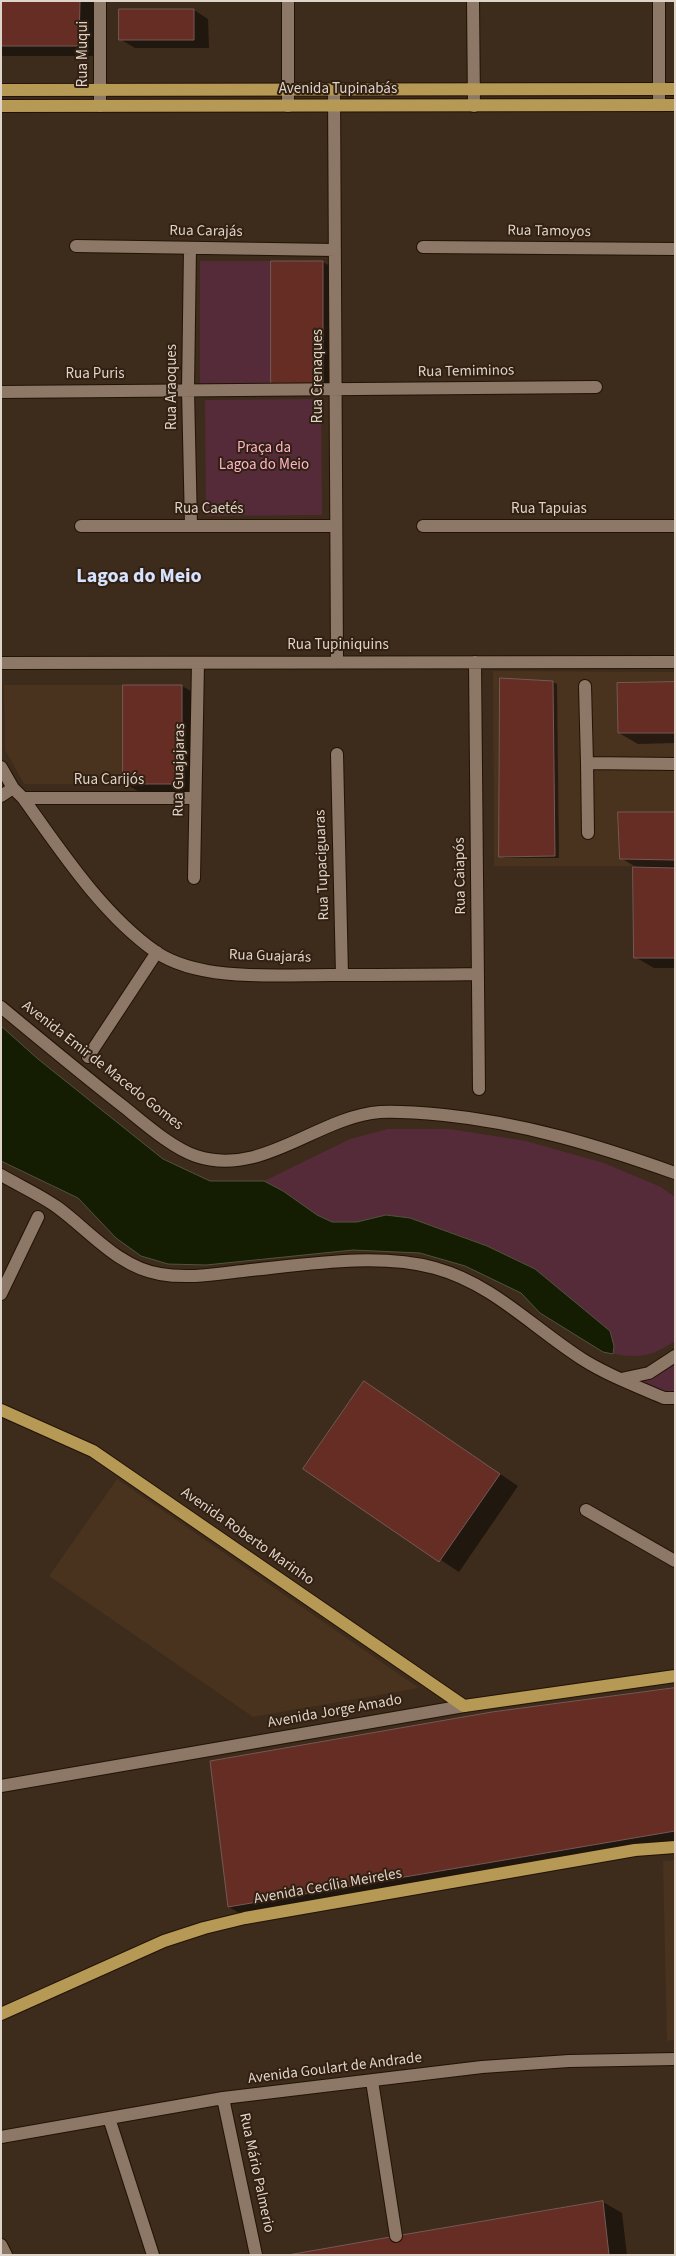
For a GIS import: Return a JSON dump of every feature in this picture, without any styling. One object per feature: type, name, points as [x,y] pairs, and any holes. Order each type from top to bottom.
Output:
[{"type":"main road","name":"Avenida Tupinabás","points":[[1,90],[675,89]]},
{"type":"main road","name":"Avenida Tupinabás","points":[[1,106],[675,106]]},
{"type":"main road","name":"Avenida Roberto Marinho","points":[[1,1410],[93,1451],[464,1706]]},
{"type":"main road","name":"Avenida Jorge Amado","points":[[464,1706],[675,1676]]},
{"type":"main road","name":"Avenida Cecília Meireles","points":[[1,2014],[164,1941],[237,1920],[635,1850],[675,1847]]},
{"type":"street","name":"Rua Muqui","points":[[100,1],[100,106]]},
{"type":"street","points":[[288,1],[288,106]]},
{"type":"street","points":[[473,1],[474,106]]},
{"type":"street","points":[[659,1],[659,105]]},
{"type":"street","name":"Rua Crenaques","points":[[334,90],[337,662]]},
{"type":"street","name":"Rua Carajás","points":[[76,246],[335,250]]},
{"type":"street","name":"Rua Tamoyos","points":[[423,247],[675,249]]},
{"type":"street","name":"Rua Araoques","points":[[190,248],[188,390],[191,526]]},
{"type":"street","name":"Rua Temiminos","points":[[188,390],[596,387]]},
{"type":"street","name":"Rua Puris","points":[[1,392],[188,390]]},
{"type":"street","name":"Rua Caetés","points":[[81,526],[336,526]]},
{"type":"street","name":"Rua Tapuias","points":[[423,526],[675,526]]},
{"type":"street","name":"Rua Guajajaras","points":[[194,878],[198,662]]},
{"type":"street","name":"Rua Caiapós","points":[[475,662],[479,1089]]},
{"type":"street","name":"Rua Tupiniquins","points":[[1,663],[675,662]]},
{"type":"street","points":[[584,686],[588,833]]},
{"type":"street","name":"Rua Tupaciguaras","points":[[337,754],[342,975]]},
{"type":"street","points":[[587,763],[675,764]]},
{"type":"street","name":"Rua Guajarás","points":[[1,767],[13,788],[23,798],[72,865],[122,925],[157,952],[174,961],[238,975],[478,974]]},
{"type":"street","points":[[1,796],[13,788]]},
{"type":"street","name":"Rua Carijós","points":[[23,798],[195,798]]},
{"type":"street","points":[[88,1056],[157,952]]},
{"type":"street","name":"Avenida Emir de Macedo Gomes","points":[[1,1007],[149,1127],[195,1156],[221,1162],[250,1158],[356,1116],[405,1112],[479,1119],[528,1128],[586,1142],[675,1173]]},
{"type":"street","points":[[1,1176],[55,1206],[85,1228],[104,1248],[129,1262],[160,1274],[197,1276],[355,1262],[395,1261],[434,1268],[470,1280],[501,1299],[584,1360],[664,1398],[675,1398]]},
{"type":"street","points":[[1,1294],[38,1217]]},
{"type":"street","points":[[621,1379],[649,1373],[675,1356]]},
{"type":"street","points":[[586,1510],[675,1561]]},
{"type":"street","name":"Avenida Jorge Amado","points":[[1,1786],[464,1706]]},
{"type":"street","name":"Avenida Goulart de Andrade","points":[[1,2137],[223,2098],[482,2067],[569,2061],[675,2059]]},
{"type":"street","points":[[372,2080],[396,2236]]},
{"type":"street","name":"Rua Mário Palmerio","points":[[223,2098],[256,2255]]},
{"type":"street","points":[[109,2118],[153,2255]]},
{"type":"street","points":[[1,2245],[6,2255]]},
{"type":"shaded area","points":[[493,671],[675,672],[675,866],[494,866]]},
{"type":"shaded area","points":[[4,685],[123,685],[123,784],[24,784],[5,750]]},
{"type":"shaded area","points":[[1,1026],[38,1059],[163,1159],[210,1181],[264,1181],[283,1191],[317,1215],[332,1222],[357,1222],[386,1215],[410,1218],[487,1246],[535,1269],[610,1331],[614,1346],[613,1354],[603,1352],[540,1313],[521,1293],[465,1266],[420,1253],[353,1250],[206,1265],[168,1264],[141,1256],[116,1238],[78,1198],[1,1161]]},
{"type":"shaded area","points":[[117,1479],[419,1688],[253,1717],[49,1576]]},
{"type":"shaded area","points":[[675,1860],[675,2040],[667,2041],[663,1861]]},
{"type":"green space","points":[[200,261],[271,261],[271,384],[200,384]]},
{"type":"green space","name":"Praça da Lagoa do Meio","points":[[321,399],[322,515],[206,516],[205,400]]},
{"type":"green space","points":[[388,1129],[450,1129],[526,1141],[604,1163],[661,1187],[675,1197],[675,1341],[645,1355],[613,1354],[614,1346],[590,1316],[535,1269],[487,1246],[453,1233],[386,1215],[357,1222],[332,1222],[317,1215],[283,1191],[264,1181],[350,1139]]},
{"type":"green space","points":[[675,1356],[675,1398],[621,1379]]},
{"type":"building","points":[[1,1],[80,1],[79,46],[1,46]]},
{"type":"building","points":[[119,9],[194,9],[194,40],[119,40]]},
{"type":"building","points":[[271,261],[323,261],[323,384],[271,384]]},
{"type":"building","points":[[500,678],[553,681],[555,856],[499,857]]},
{"type":"building","points":[[675,682],[675,733],[618,733],[617,683]]},
{"type":"building","points":[[123,685],[182,685],[182,784],[123,784]]},
{"type":"building","points":[[618,812],[675,812],[675,860],[620,859]]},
{"type":"building","points":[[633,867],[675,868],[675,958],[634,958]]},
{"type":"building","points":[[364,1381],[500,1474],[439,1562],[303,1469]]},
{"type":"building","points":[[675,1688],[675,1831],[228,1907],[210,1761],[492,1712]]},
{"type":"building","points":[[603,2201],[609,2255],[288,2255],[396,2236]]},
{"type":"district","name":"Lagoa do Meio","points":[[139,578]]}]
